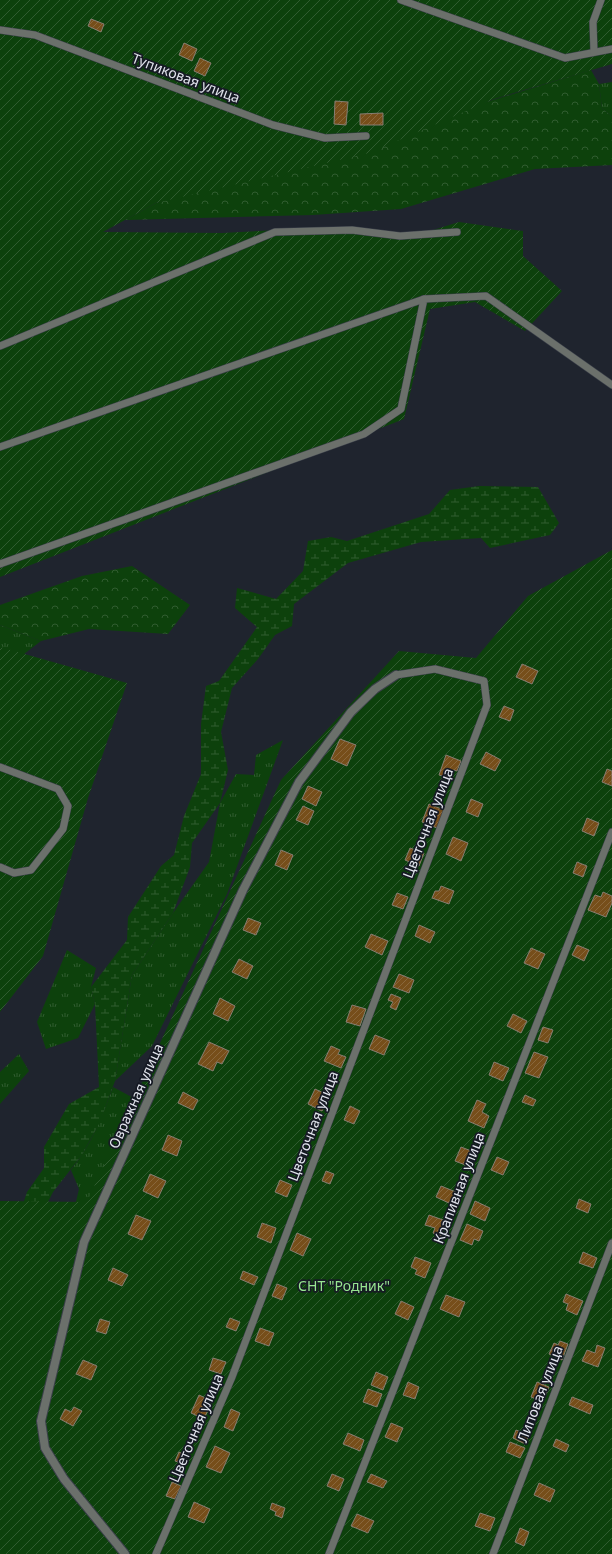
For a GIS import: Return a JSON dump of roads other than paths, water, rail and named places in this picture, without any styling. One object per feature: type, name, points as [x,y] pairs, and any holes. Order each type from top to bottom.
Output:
[{"type":"street","name":"Овражная улица","points":[[125,1554],[64,1479],[45,1448],[41,1421],[84,1242],[243,890],[299,782],[351,712],[375,690],[396,675]]},
{"type":"lane","points":[[401,0],[565,58],[612,49]]},
{"type":"lane","points":[[594,52],[593,22],[600,0]]},
{"type":"lane","name":"Тупиковая улица","points":[[0,30],[35,35],[273,125],[325,138],[366,136]]},
{"type":"lane","points":[[0,346],[275,232],[352,230],[400,236],[457,232]]},
{"type":"lane","points":[[0,447],[424,299],[486,296],[612,385]]},
{"type":"lane","points":[[0,564],[364,434],[401,409],[424,299]]},
{"type":"lane","name":"Цветочная улица","points":[[156,1554],[232,1377],[488,705],[484,681],[435,669],[396,675]]},
{"type":"lane","points":[[0,766],[58,789],[68,806],[63,829],[31,870],[14,873],[0,867]]},
{"type":"lane","name":"Крапивная улица","points":[[329,1554],[612,832]]},
{"type":"lane","name":"Липовая улица","points":[[493,1554],[612,1243]]},
{"type":"park label","name":"СНТ \"Родник\"","points":[[344,1286]]}]
